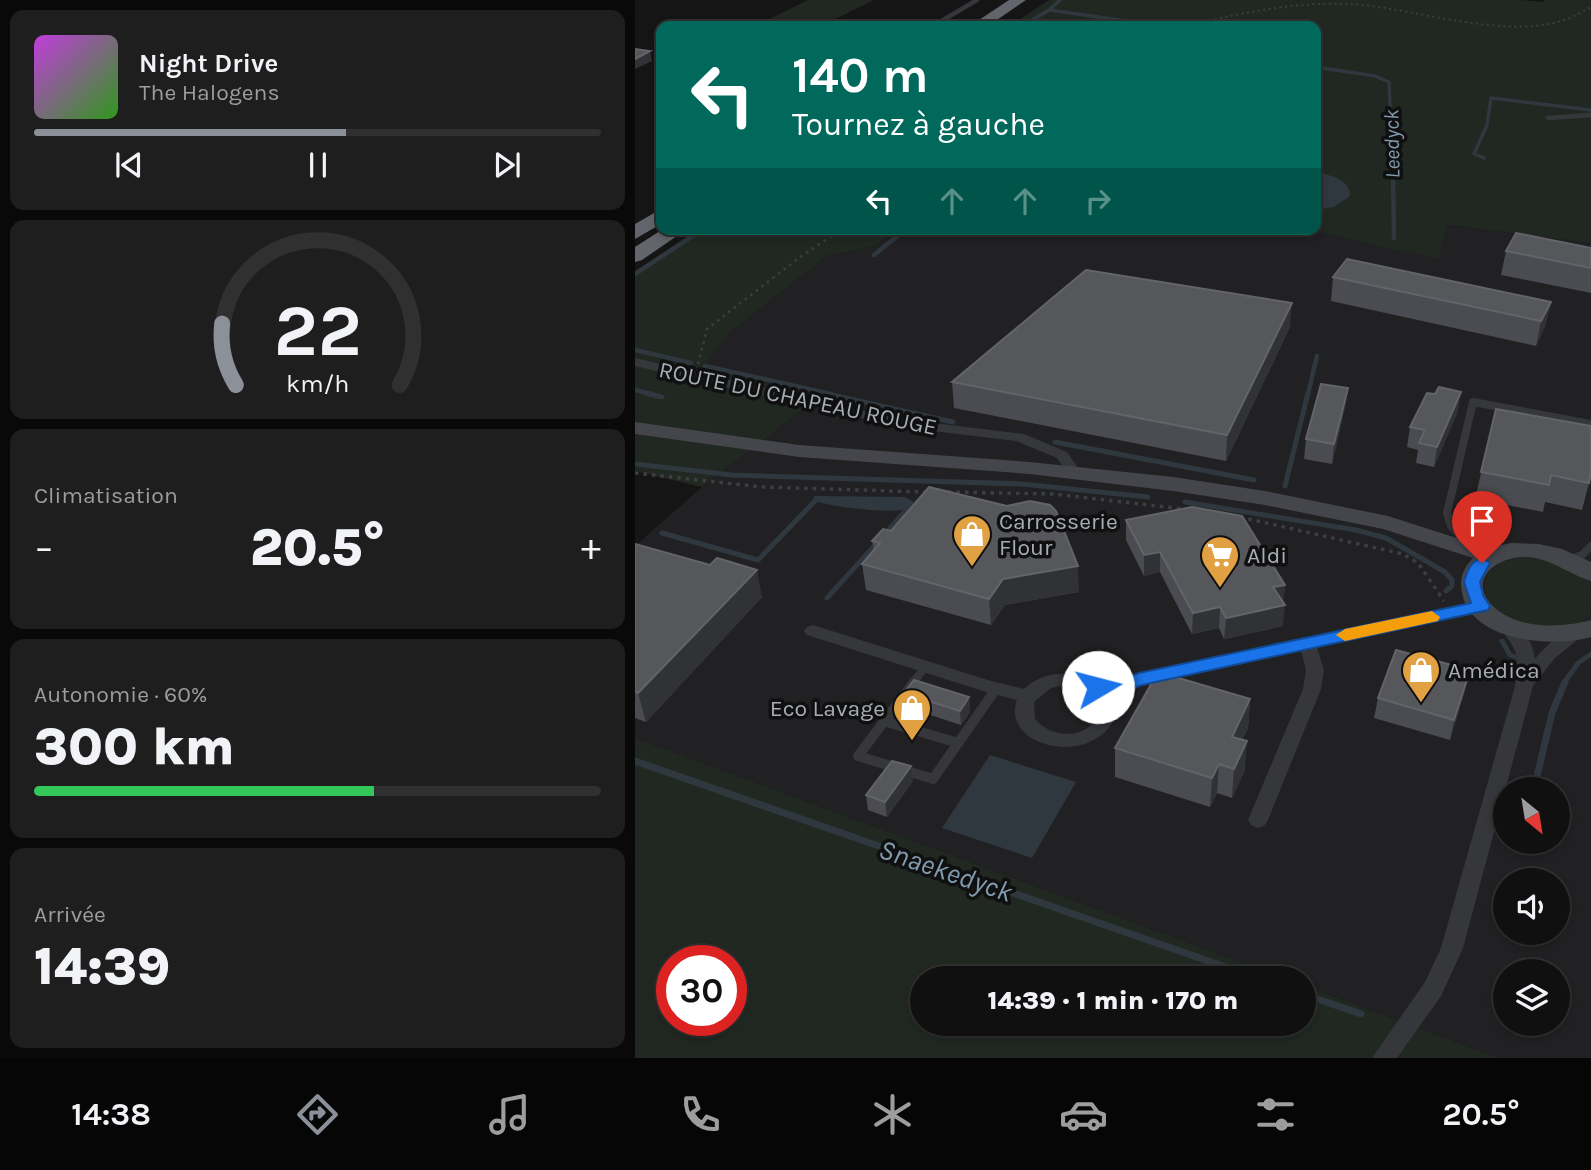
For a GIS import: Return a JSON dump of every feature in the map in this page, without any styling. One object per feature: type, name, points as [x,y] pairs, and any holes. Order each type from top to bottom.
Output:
[{"type":"highway","points":[[986,21],[1019,0]]},
{"type":"highway","points":[[1002,21],[1035,0]]},
{"type":"highway","points":[[635,233],[656,218]]},
{"type":"highway","points":[[635,242],[656,228]]},
{"type":"highway","points":[[635,256],[668,235]]},
{"type":"street","name":"ROUTE DU CHAPEAU ROUGE","points":[[635,362],[909,425],[1019,437],[1062,455],[1074,472]]},
{"type":"street","name":"ROUTE DU CHAPEAU ROUGE","points":[[635,428],[799,451],[1074,472],[1232,492],[1361,517],[1406,528],[1476,551],[1499,554],[1537,551],[1584,569]]},
{"type":"street","name":"ROUTE DU CHAPEAU ROUGE","points":[[1361,517],[1422,543],[1456,564],[1472,579]]},
{"type":"street","points":[[1385,1058],[1434,989],[1448,960],[1525,686],[1528,660],[1520,638],[1482,606],[1474,593],[1472,579],[1480,565],[1499,554]]},
{"type":"street","points":[[1104,692],[1139,680],[1482,606]]},
{"type":"street","points":[[1507,625],[1538,635],[1584,631]]},
{"type":"street","points":[[813,631],[996,689],[1029,696]]},
{"type":"street","points":[[1525,686],[1549,654],[1584,631]]},
{"type":"street","points":[[1259,820],[1312,689],[1315,670],[1307,643]]},
{"type":"street","points":[[1062,679],[1088,682],[1104,692],[1111,707],[1106,724],[1089,736],[1071,741],[1047,737],[1033,729],[1024,713],[1029,696],[1043,685],[1062,679]]},
{"type":"lane","points":[[941,21],[977,0]]},
{"type":"lane","points":[[1548,118],[1591,115]]},
{"type":"lane","points":[[1476,551],[1454,531],[1447,513],[1473,402],[1591,424]]},
{"type":"lane","points":[[1584,569],[1582,555],[1591,546]]},
{"type":"lane","points":[[925,667],[858,756],[933,779],[996,689]]},
{"type":"lane","points":[[884,721],[958,743]]},
{"type":"path","points":[[1212,21],[1261,11],[1336,4],[1364,5],[1531,26],[1564,20],[1591,7]]},
{"type":"path","points":[[688,374],[700,362],[707,329],[832,235]]},
{"type":"path","points":[[635,473],[819,490],[1053,494],[1189,510]]},
{"type":"path","points":[[1237,517],[1408,556],[1418,563],[1452,613]]},
{"type":"shaded area","points":[[808,0],[874,0],[831,21],[765,21]]},
{"type":"shaded area","points":[[1049,0],[1591,0],[1591,243],[1447,225],[1439,259],[1321,233],[1321,21],[1018,21]]},
{"type":"shaded area","points":[[1321,173],[1343,182],[1349,190],[1350,196],[1334,207],[1321,209]]},
{"type":"shaded area","points":[[1446,225],[1591,243],[1591,1058],[1499,1058],[1316,989],[1316,966],[1252,966],[635,738],[635,546],[702,487],[822,395],[702,368],[728,334],[827,256],[876,246],[888,235],[1321,235],[1321,233],[1439,258]]},
{"type":"shaded area","points":[[694,235],[888,235],[876,246],[827,256],[728,334],[703,368],[822,395],[702,487],[635,471],[635,274]]},
{"type":"shaded area","points":[[814,496],[905,497],[914,502],[906,509],[874,510],[820,503],[813,500]]},
{"type":"shaded area","points":[[1527,557],[1563,566],[1581,575],[1591,587],[1591,615],[1575,624],[1534,626],[1501,613],[1491,603],[1485,591],[1486,580],[1492,569],[1506,561]]},
{"type":"shaded area","points":[[635,738],[1252,966],[910,966],[910,1036],[1316,1036],[1316,989],[1499,1058],[635,1058]]},
{"type":"shaded area","points":[[990,755],[1076,782],[1032,858],[942,828]]},
{"type":"building","points":[[635,49],[650,51],[635,59]]},
{"type":"building","points":[[1516,233],[1591,248],[1591,268],[1506,251]]},
{"type":"building","points":[[1347,259],[1551,302],[1541,321],[1333,277]]},
{"type":"building","points":[[1086,270],[1292,303],[1227,435],[952,382]]},
{"type":"building","points":[[1321,384],[1348,388],[1334,444],[1306,439]]},
{"type":"building","points":[[1439,387],[1461,392],[1437,447],[1419,443],[1425,430],[1410,427],[1427,393],[1435,394]]},
{"type":"building","points":[[1496,409],[1591,426],[1589,483],[1551,475],[1549,485],[1481,472]]},
{"type":"building","name":"Carrosserie Flour","points":[[929,487],[1007,506],[1030,501],[1050,505],[1056,511],[1078,566],[1003,579],[989,599],[862,564],[880,543],[872,541],[883,529],[891,531]]},
{"type":"building","name":"Aldi","points":[[1192,507],[1242,516],[1285,585],[1273,587],[1285,605],[1226,618],[1220,607],[1193,613],[1160,552],[1144,555],[1126,520]]},
{"type":"building","points":[[635,544],[710,565],[717,558],[757,570],[638,693],[635,692]]},
{"type":"building","points":[[1396,650],[1470,670],[1454,720],[1378,698]]},
{"type":"building","points":[[1158,672],[1250,699],[1232,737],[1247,741],[1234,769],[1219,764],[1212,778],[1115,748]]},
{"type":"building","points":[[914,680],[969,697],[960,711],[904,693]]},
{"type":"building","points":[[892,761],[911,766],[885,802],[866,795]]},
{"type":"waterway","name":"Leedyck","points":[[1049,10],[1060,0]]},
{"type":"waterway","points":[[1030,21],[1049,10]]},
{"type":"waterway","name":"Leedyck","points":[[1049,10],[1127,21]]},
{"type":"waterway","name":"Leedyck","points":[[1321,68],[1375,76],[1389,82],[1393,172]]},
{"type":"waterway","points":[[1484,158],[1474,154],[1487,125],[1491,98],[1591,110]]},
{"type":"waterway","name":"Leedyck","points":[[1393,170],[1394,238]]},
{"type":"waterway","points":[[635,274],[694,235]]},
{"type":"waterway","points":[[874,255],[899,235]]},
{"type":"waterway","points":[[635,350],[691,363]]},
{"type":"waterway","points":[[1308,394],[1317,356]]},
{"type":"waterway","points":[[705,366],[831,394]]},
{"type":"waterway","points":[[635,390],[652,394]]},
{"type":"waterway","points":[[645,393],[662,397]]},
{"type":"waterway","points":[[823,393],[953,422]]},
{"type":"waterway","points":[[1285,486],[1308,393]]},
{"type":"waterway","points":[[1055,442],[1254,480]]},
{"type":"waterway","points":[[635,464],[732,475],[1022,484],[1148,497]]},
{"type":"waterway","points":[[662,533],[758,560],[815,501]]},
{"type":"waterway","points":[[1185,502],[1356,530],[1386,538],[1445,572],[1452,580],[1452,586],[1446,591]]},
{"type":"waterway","points":[[885,534],[907,509]]},
{"type":"waterway","points":[[827,598],[877,543]]},
{"type":"waterway","points":[[1502,641],[1510,655],[1518,658]]},
{"type":"waterway","points":[[1564,683],[1578,663],[1591,654]]},
{"type":"waterway","points":[[1537,777],[1552,713],[1565,682]]},
{"type":"waterway","name":"Snaekedyck","points":[[635,761],[1223,966]]},
{"type":"waterway","name":"Snaekedyck","points":[[1316,998],[1361,1014]]},
{"type":"slow traffic","points":[[1345,635],[1432,617]]},
{"type":"place","name":"Carrosserie Flour","points":[[972,568]]},
{"type":"place","name":"Aldi","points":[[1220,589]]},
{"type":"place","name":"Amédica","points":[[1421,704]]},
{"type":"place","name":"Eco Lavage","points":[[912,742]]},
{"type":"route","points":[[1098,687],[1104,692],[1139,680],[1482,606],[1475,595],[1472,582],[1475,571],[1482,563]]}]
